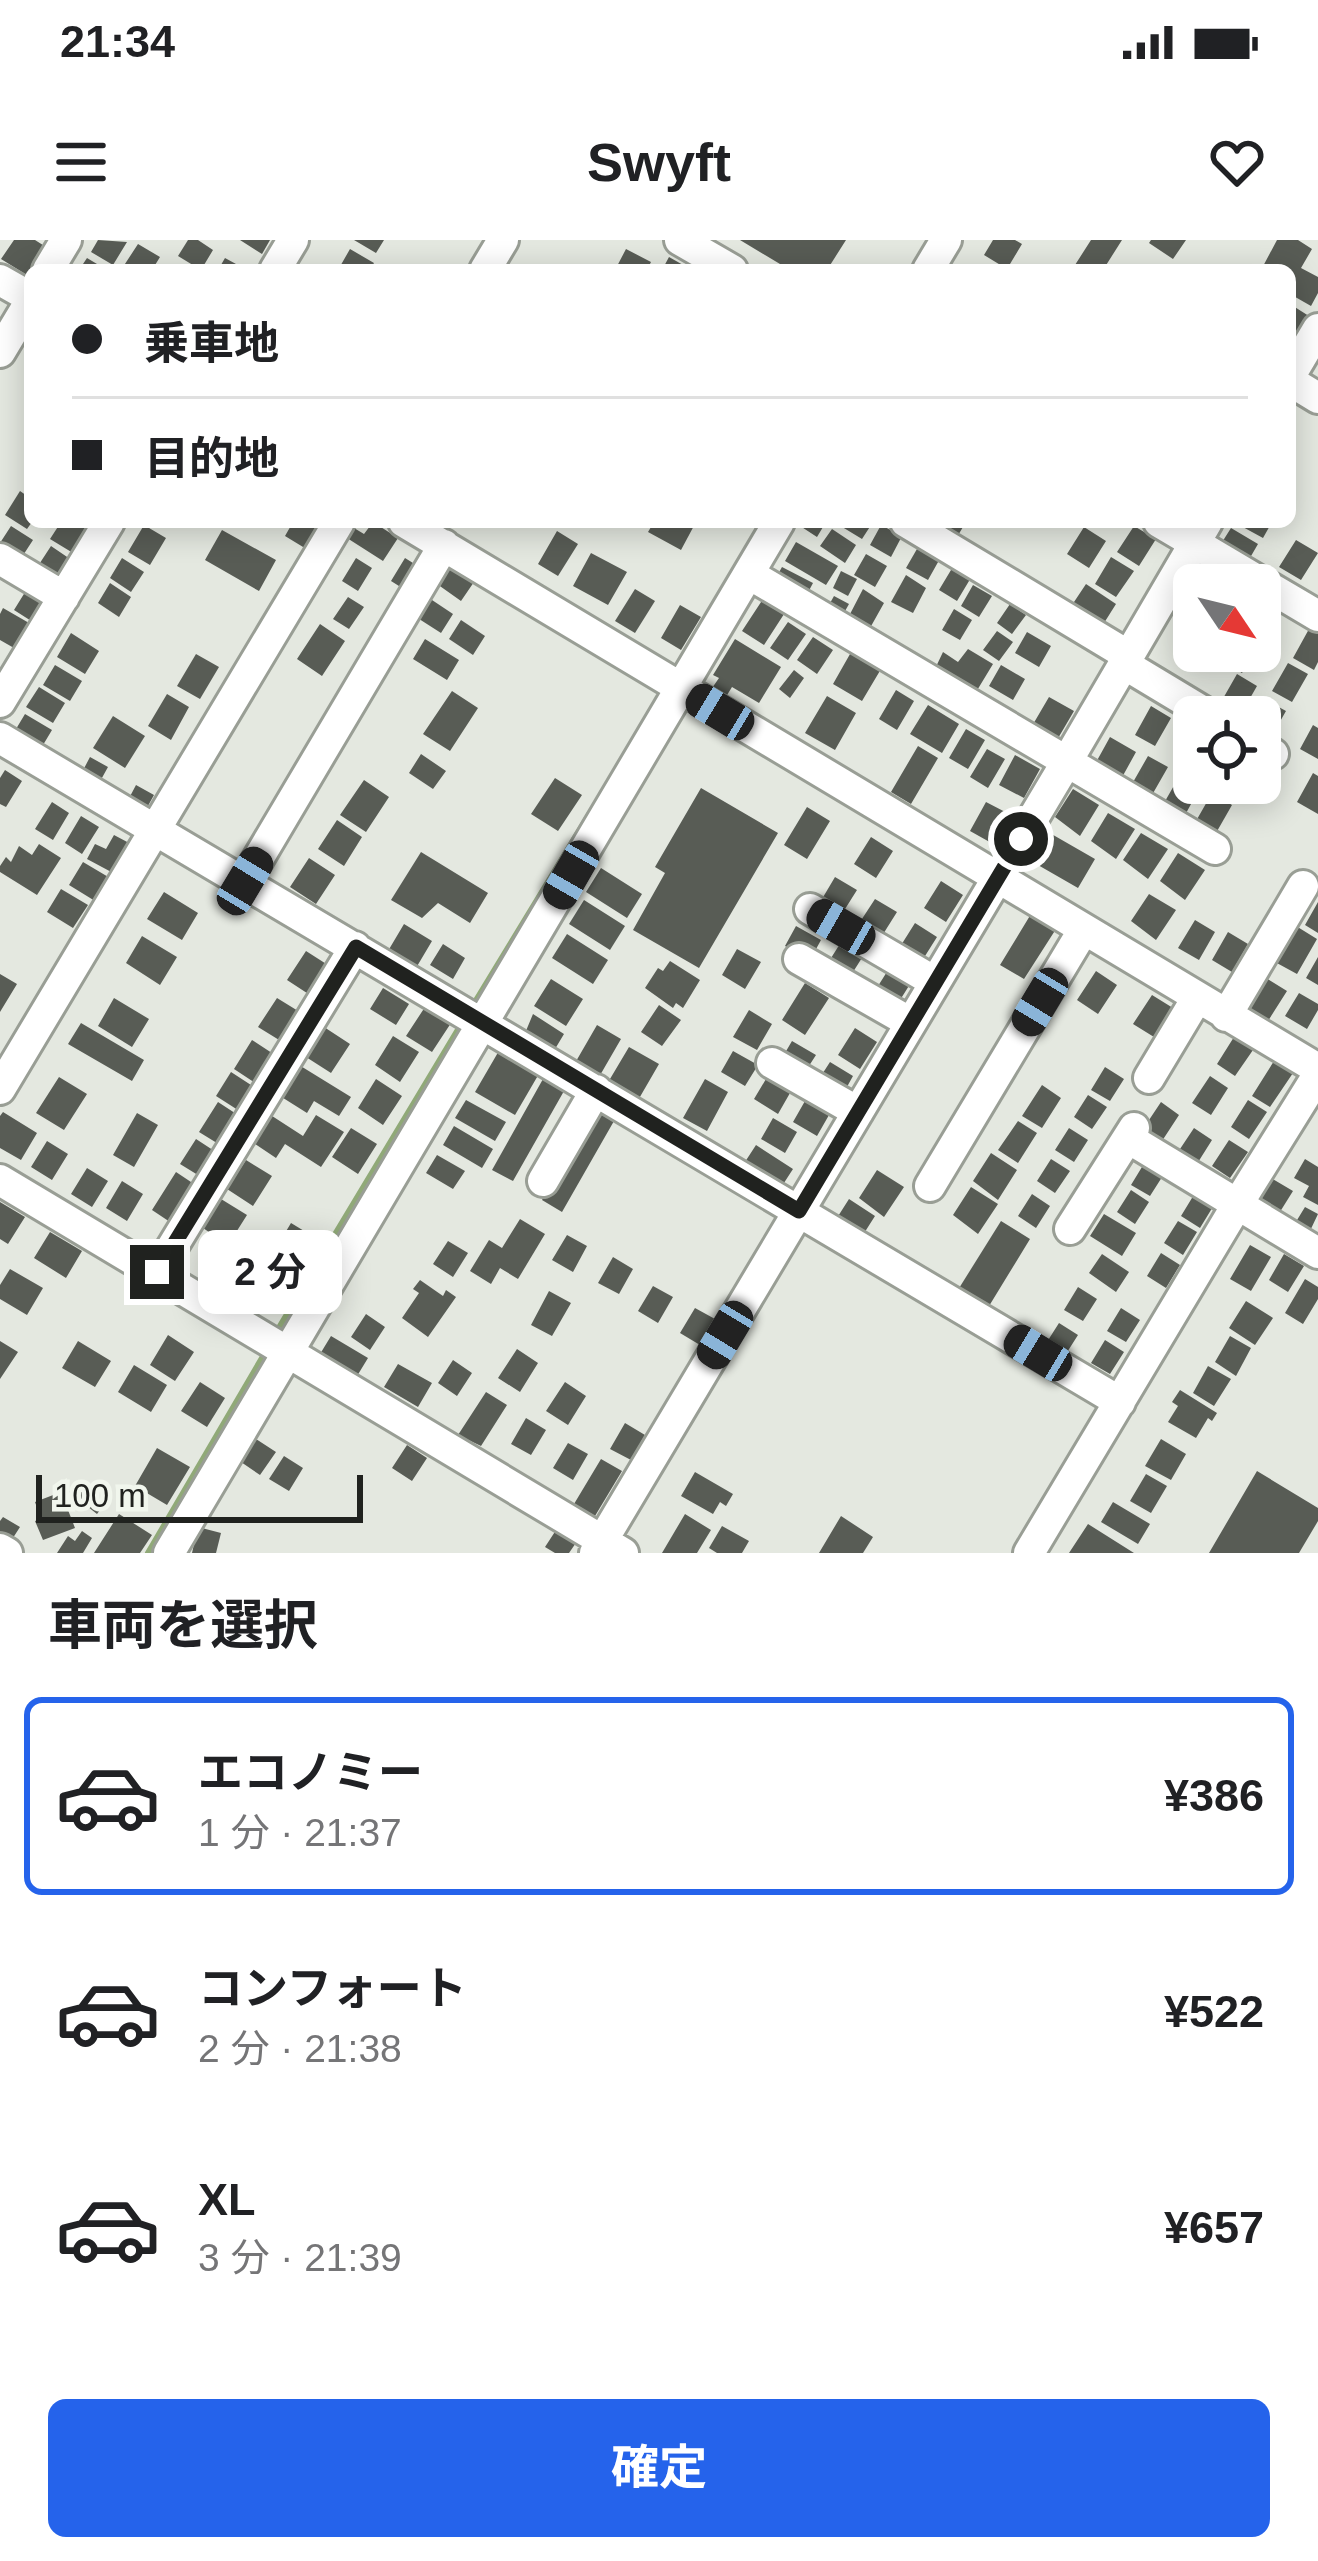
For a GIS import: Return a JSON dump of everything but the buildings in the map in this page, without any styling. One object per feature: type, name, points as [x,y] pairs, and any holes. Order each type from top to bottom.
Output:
[{"type":"street","points":[[680,240],[722,264]]},
{"type":"street","points":[[0,352],[24,310]]},
{"type":"street","points":[[1296,368],[1318,329]]},
{"type":"street","points":[[0,702],[105,528]]},
{"type":"street","points":[[0,1089],[336,528]]},
{"type":"street","points":[[414,528],[1226,1016],[1315,1061],[1237,1205],[1029,1553]]},
{"type":"street","points":[[169,1553],[681,689],[748,574],[768,528]]},
{"type":"street","points":[[916,528],[1180,696]]},
{"type":"street","points":[[0,1180],[290,1352],[607,1549],[799,1211],[1201,532],[1318,616]]},
{"type":"street","points":[[245,881],[444,545]]},
{"type":"street","points":[[0,560],[64,597]]},
{"type":"street","points":[[748,574],[1216,849]]},
{"type":"street","points":[[0,738],[1120,1402]]},
{"type":"street","points":[[1226,1016],[1304,886]]},
{"type":"street","points":[[810,909],[935,982]]},
{"type":"street","points":[[930,1186],[1084,928]]},
{"type":"street","points":[[157,1272],[356,947]]},
{"type":"street","points":[[799,959],[911,1023]]},
{"type":"street","points":[[1149,1078],[1197,998]]},
{"type":"street","points":[[772,1063],[858,1112]]},
{"type":"street","points":[[543,1181],[596,1090]]},
{"type":"street","points":[[1070,1229],[1131,1133],[1318,1253]]},
{"type":"waterway","points":[[472,1007],[590,813]]},
{"type":"waterway","points":[[274,1336],[462,1023]]},
{"type":"waterway","points":[[148,1553],[265,1353]]},
{"type":"route","points":[[157,1272],[356,947],[799,1211],[1021,839]]}]
